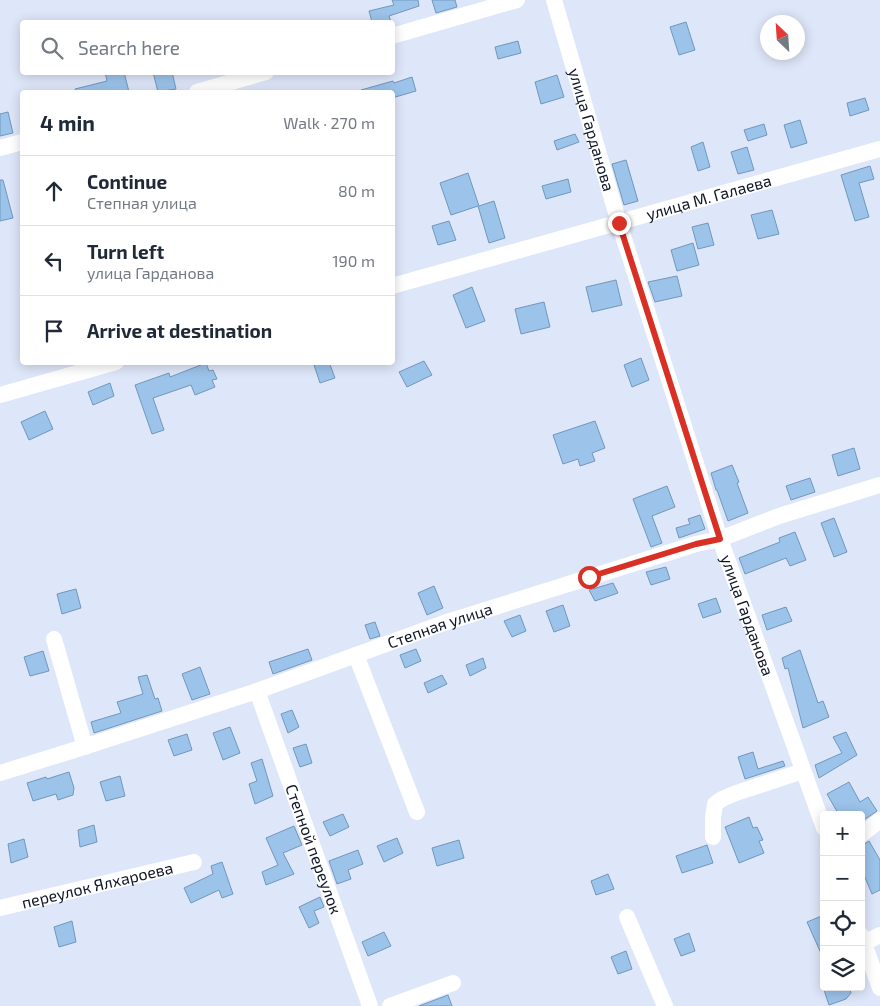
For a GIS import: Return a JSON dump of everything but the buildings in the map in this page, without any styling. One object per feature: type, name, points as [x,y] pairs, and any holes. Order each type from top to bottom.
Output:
[{"type":"street","points":[[395,35],[517,0]]},
{"type":"street","name":"улица Гарданова","points":[[554,0],[619,223],[720,539],[820,817]]},
{"type":"street","points":[[204,90],[256,75]]},
{"type":"street","points":[[0,148],[20,143]]},
{"type":"street","name":"улица М. Галаева","points":[[395,285],[880,149]]},
{"type":"street","points":[[0,395],[105,365]]},
{"type":"street","name":"Степная улица","points":[[0,773],[257,691],[444,623],[696,544],[720,539],[779,516],[880,485]]},
{"type":"street","points":[[54,639],[85,747]]},
{"type":"street","points":[[356,655],[417,812]]},
{"type":"street","name":"Степной переулок","points":[[257,691],[370,1006]]},
{"type":"street","points":[[713,837],[715,804],[736,793],[803,771]]},
{"type":"street","points":[[865,832],[880,820]]},
{"type":"street","name":"переулок Ялхароева","points":[[0,908],[194,862]]},
{"type":"street","points":[[627,916],[665,1006]]},
{"type":"street","points":[[865,939],[880,935]]},
{"type":"street","points":[[865,945],[880,988]]},
{"type":"street","points":[[390,1006],[453,983]]},
{"type":"route","points":[[589,577],[696,544],[720,539],[619,223]]}]
